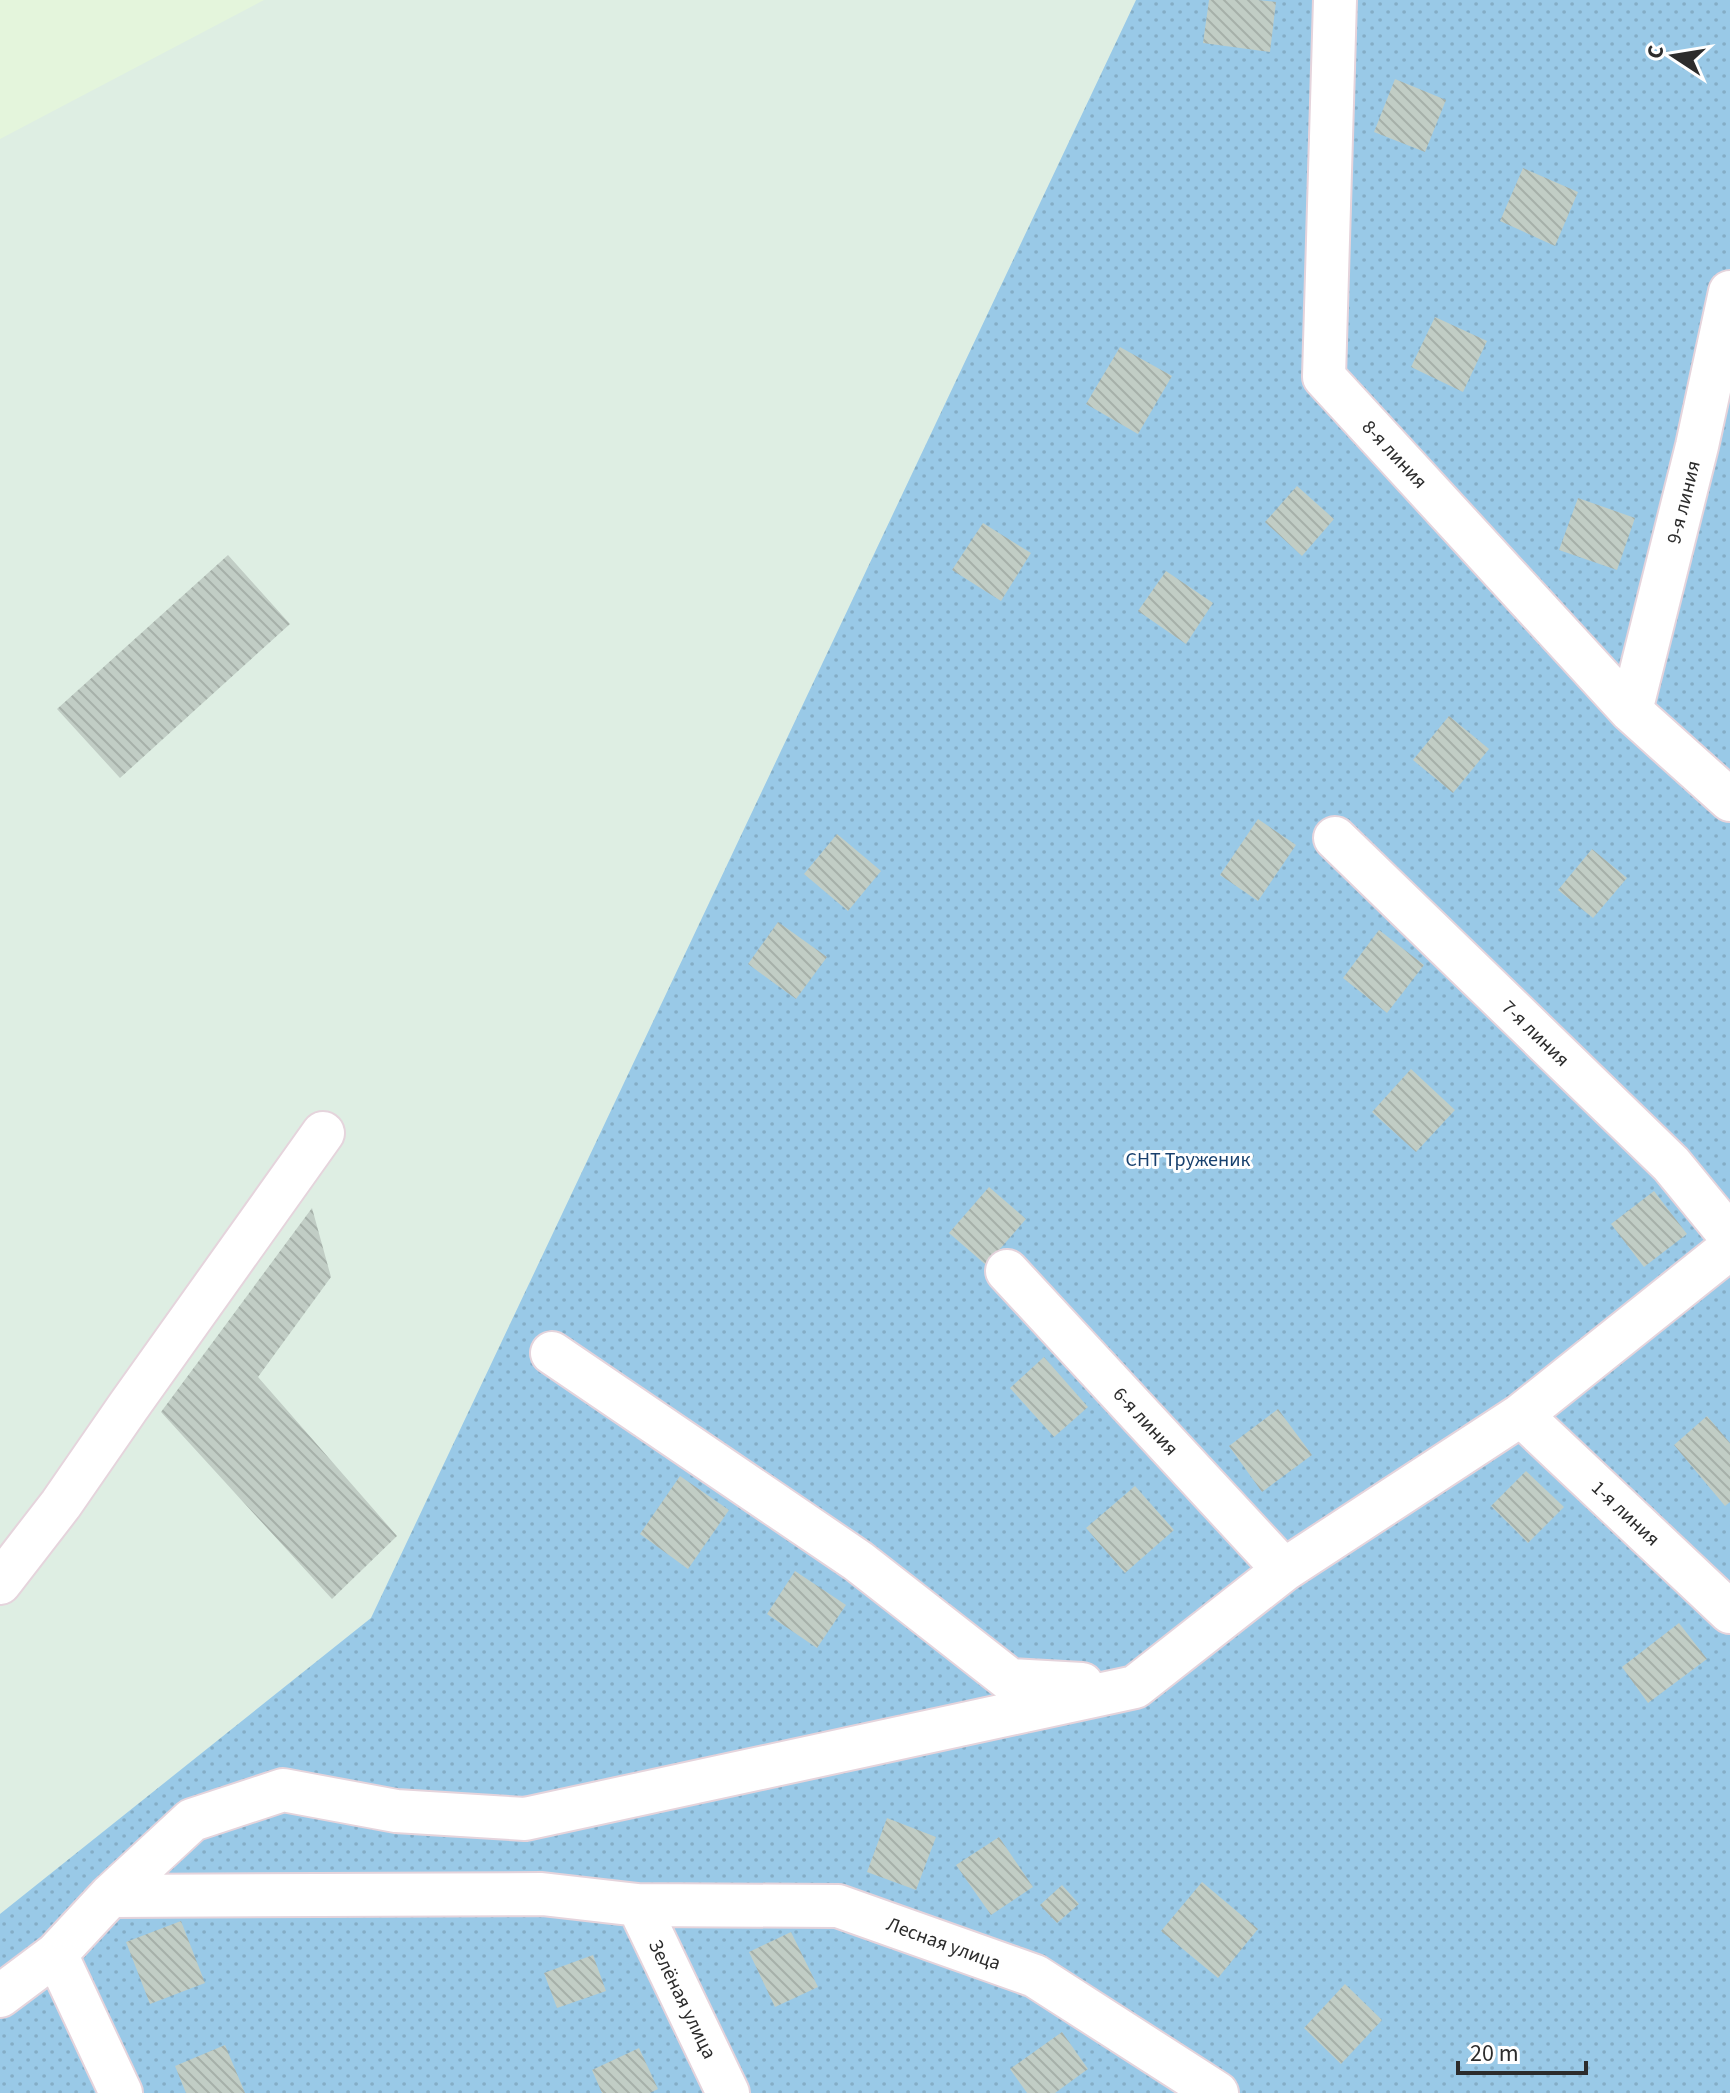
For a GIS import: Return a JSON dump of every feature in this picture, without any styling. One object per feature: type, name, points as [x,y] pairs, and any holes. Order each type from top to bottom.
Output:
[{"type":"street","name":"8-я линия","points":[[1335,0],[1324,377],[1631,711],[1730,800]]},
{"type":"street","name":"9-я линия","points":[[1631,711],[1697,446],[1730,292]]},
{"type":"street","name":"7-я линия","points":[[1335,838],[1671,1164],[1730,1236]]},
{"type":"street","points":[[0,1583],[61,1504],[323,1133]]},
{"type":"street","points":[[0,1996],[56,1954],[110,1896],[192,1820],[283,1790],[396,1811],[525,1819],[1135,1687],[1284,1570],[1521,1415],[1730,1248]]},
{"type":"street","name":"6-я линия","points":[[1007,1271],[1284,1570]]},
{"type":"street","points":[[552,1353],[858,1561],[1010,1680],[1135,1687]]},
{"type":"street","name":"1-я линия","points":[[1521,1415],[1730,1612]]},
{"type":"street","name":"Лесная улица","points":[[110,1896],[542,1894],[638,1905],[838,1906],[1035,1976],[1217,2093]]},
{"type":"street","name":"Зелёная улица","points":[[638,1905],[728,2093]]},
{"type":"street","points":[[56,1954],[121,2093]]},
{"type":"shaded area","points":[[0,0],[264,0],[0,139]]},
{"type":"green space","name":"СНТ Труженик","points":[[1136,0],[1730,0],[1730,2093],[0,2093],[0,1914],[371,1618]]},
{"type":"building","points":[[1209,0],[1276,2],[1270,52],[1203,43]]},
{"type":"building","points":[[1395,79],[1446,100],[1425,152],[1374,132]]},
{"type":"building","points":[[1523,168],[1578,192],[1555,246],[1500,221]]},
{"type":"building","points":[[1435,317],[1487,341],[1463,392],[1411,367]]},
{"type":"building","points":[[1120,347],[1172,376],[1138,434],[1086,404]]},
{"type":"building","points":[[1297,486],[1334,519],[1302,556],[1265,522]]},
{"type":"building","points":[[1578,498],[1635,518],[1617,570],[1559,550]]},
{"type":"building","points":[[983,523],[1031,553],[1001,601],[952,570]]},
{"type":"building","points":[[228,555],[290,624],[120,778],[57,709]]},
{"type":"building","points":[[1166,571],[1213,603],[1186,644],[1138,611]]},
{"type":"building","points":[[1449,716],[1489,749],[1453,793],[1413,760]]},
{"type":"building","points":[[1258,819],[1296,845],[1258,901],[1220,875]]},
{"type":"building","points":[[837,834],[881,871],[848,911],[804,874]]},
{"type":"building","points":[[1592,849],[1627,878],[1593,918],[1558,890]]},
{"type":"building","points":[[778,922],[827,957],[796,999],[748,964]]},
{"type":"building","points":[[1379,930],[1424,965],[1387,1013],[1343,978]]},
{"type":"building","points":[[1411,1069],[1455,1110],[1416,1152],[1372,1112]]},
{"type":"building","points":[[989,1187],[1026,1219],[986,1265],[949,1233]]},
{"type":"building","points":[[1654,1191],[1687,1234],[1644,1267],[1611,1224]]},
{"type":"building","points":[[312,1208],[331,1277],[258,1377],[397,1536],[332,1599],[161,1412]]},
{"type":"building","points":[[1044,1357],[1088,1407],[1054,1437],[1010,1388]]},
{"type":"building","points":[[1278,1409],[1312,1455],[1262,1492],[1229,1446]]},
{"type":"building","points":[[1707,1416],[1730,1443],[1730,1502],[1725,1506],[1674,1445]]},
{"type":"building","points":[[1526,1471],[1564,1507],[1528,1543],[1491,1506]]},
{"type":"building","points":[[680,1476],[729,1510],[688,1569],[640,1534]]},
{"type":"building","points":[[1135,1486],[1174,1530],[1125,1573],[1086,1528]]},
{"type":"building","points":[[795,1571],[846,1605],[817,1648],[767,1614]]},
{"type":"building","points":[[1679,1623],[1707,1659],[1648,1703],[1622,1667]]},
{"type":"building","points":[[887,1818],[936,1837],[916,1890],[867,1872]]},
{"type":"building","points":[[999,1837],[1033,1887],[991,1915],[956,1865]]},
{"type":"building","points":[[1202,1882],[1258,1929],[1218,1978],[1161,1931]]},
{"type":"building","points":[[1062,1885],[1079,1904],[1057,1923],[1040,1905]]},
{"type":"building","points":[[181,1921],[205,1983],[150,2004],[126,1942]]},
{"type":"building","points":[[791,1932],[818,1987],[775,2007],[749,1952]]},
{"type":"building","points":[[593,1955],[606,1991],[557,2008],[544,1973]]},
{"type":"building","points":[[1345,1984],[1382,2020],[1341,2064],[1304,2028]]},
{"type":"building","points":[[1062,2032],[1088,2069],[1055,2093],[1027,2093],[1010,2069]]},
{"type":"building","points":[[225,2045],[245,2093],[186,2093],[175,2066]]},
{"type":"building","points":[[639,2048],[658,2089],[650,2093],[602,2093],[592,2070]]}]
